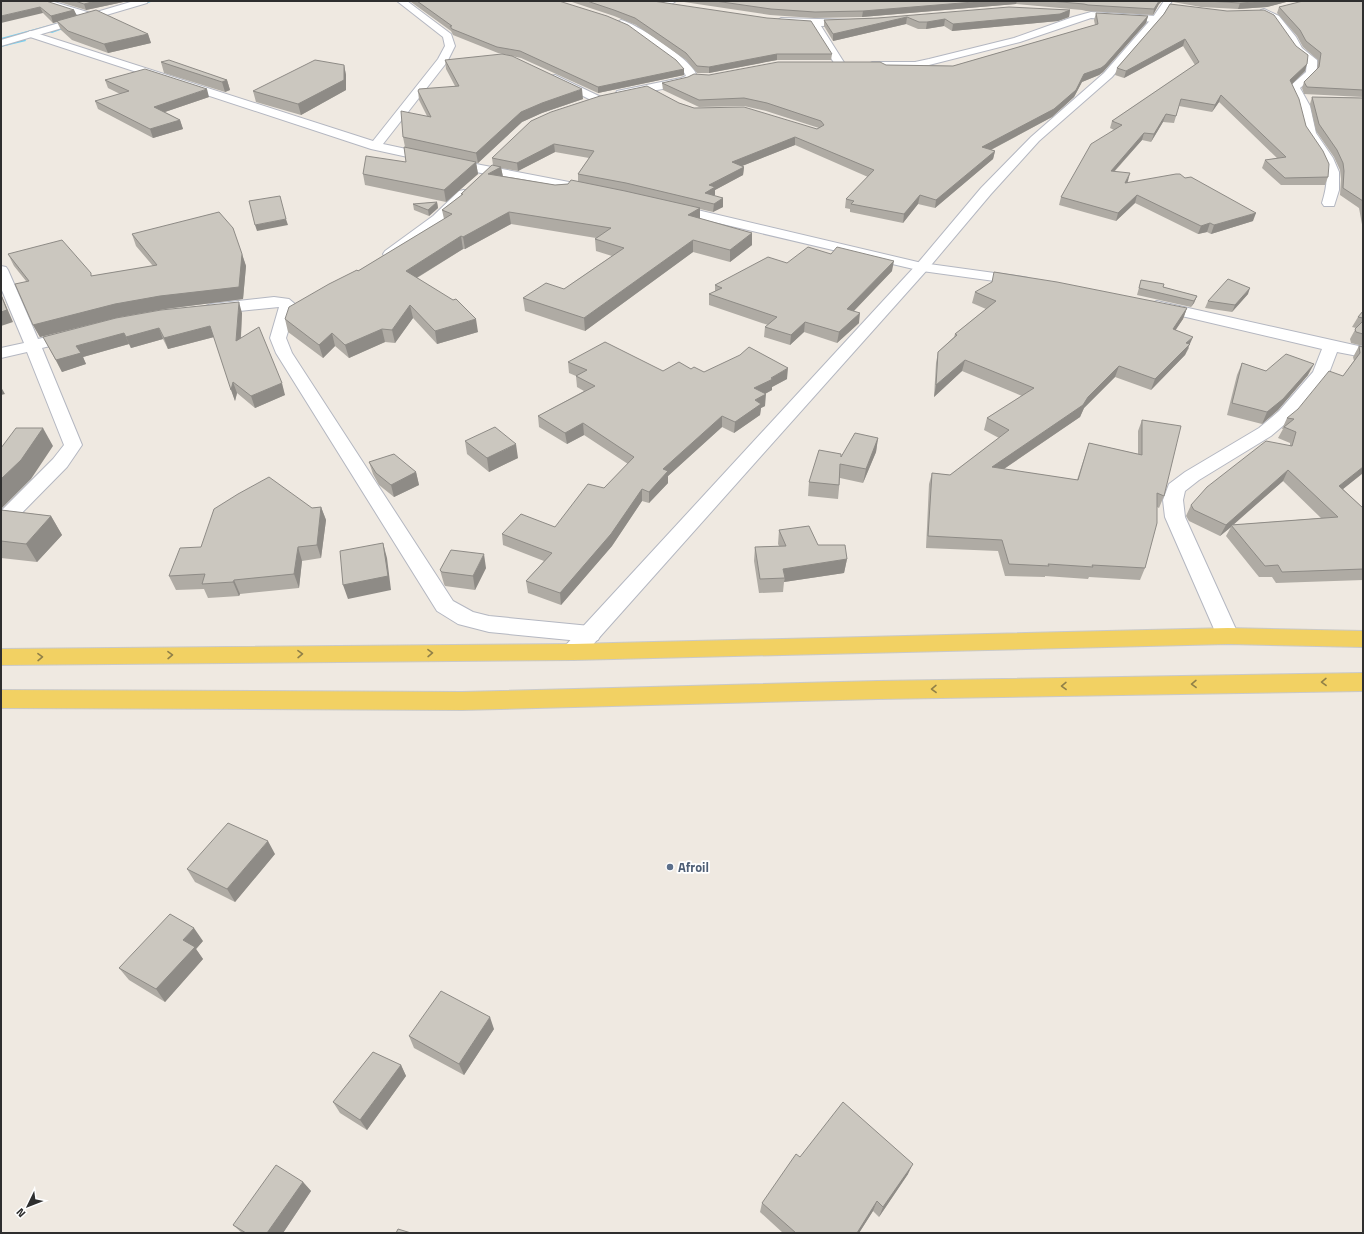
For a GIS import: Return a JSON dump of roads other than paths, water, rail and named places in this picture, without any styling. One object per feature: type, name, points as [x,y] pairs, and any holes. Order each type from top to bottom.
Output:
[{"type":"main road","points":[[1,657],[573,652],[1228,636],[1363,639]]},
{"type":"main road","points":[[1,700],[462,700],[886,689],[1363,682]]},
{"type":"street","points":[[42,1],[91,16]]},
{"type":"street","points":[[1,43],[144,1]]},
{"type":"street","points":[[375,146],[443,60],[450,46],[448,36],[401,1]]},
{"type":"street","points":[[666,3],[682,6]]},
{"type":"street","points":[[1064,13],[1091,15],[1166,8]]},
{"type":"street","points":[[573,652],[922,266],[986,191],[1035,139],[1108,75],[1166,8]]},
{"type":"street","points":[[1277,9],[1261,12],[1276,18],[1293,39],[1298,50],[1312,60],[1312,70],[1310,76],[1294,87],[1298,98],[1304,106],[1309,132],[1332,165],[1334,187],[1329,203]]},
{"type":"street","points":[[863,65],[890,66],[929,62],[1017,40],[1091,15]]},
{"type":"street","points":[[584,103],[697,78],[681,63],[632,28],[611,19]]},
{"type":"street","points":[[774,20],[814,23],[861,21]]},
{"type":"street","points":[[814,23],[825,36],[828,45],[844,64],[825,64]]},
{"type":"street","points":[[30,34],[375,146],[483,173],[604,192]]},
{"type":"street","points":[[443,60],[458,60]]},
{"type":"street","points":[[545,73],[598,99]]},
{"type":"street","points":[[649,89],[663,96]]},
{"type":"street","points":[[1298,98],[1313,98]]},
{"type":"street","points":[[381,260],[438,219],[483,173]]},
{"type":"street","points":[[658,204],[922,266],[1036,283]]},
{"type":"street","points":[[1,270],[32,346],[68,427],[72,445],[60,463],[1,522]]},
{"type":"street","points":[[196,311],[274,302],[286,303],[288,306],[294,307],[280,326],[278,338],[284,353],[445,606],[466,618],[489,624],[590,634]]},
{"type":"street","points":[[1144,303],[1363,352]]},
{"type":"street","points":[[1,353],[91,331]]},
{"type":"street","points":[[1228,636],[1175,517],[1173,500],[1176,488],[1192,476],[1265,432],[1285,415],[1320,373],[1331,346]]},
{"type":"waterway","points":[[138,5],[152,1]]},
{"type":"waterway","points":[[1,39],[57,24]]},
{"type":"waterway","points":[[51,32],[69,26]]},
{"type":"waterway","points":[[1,46],[25,40]]},
{"type":"place","name":"Afroil","points":[[670,867]]}]
